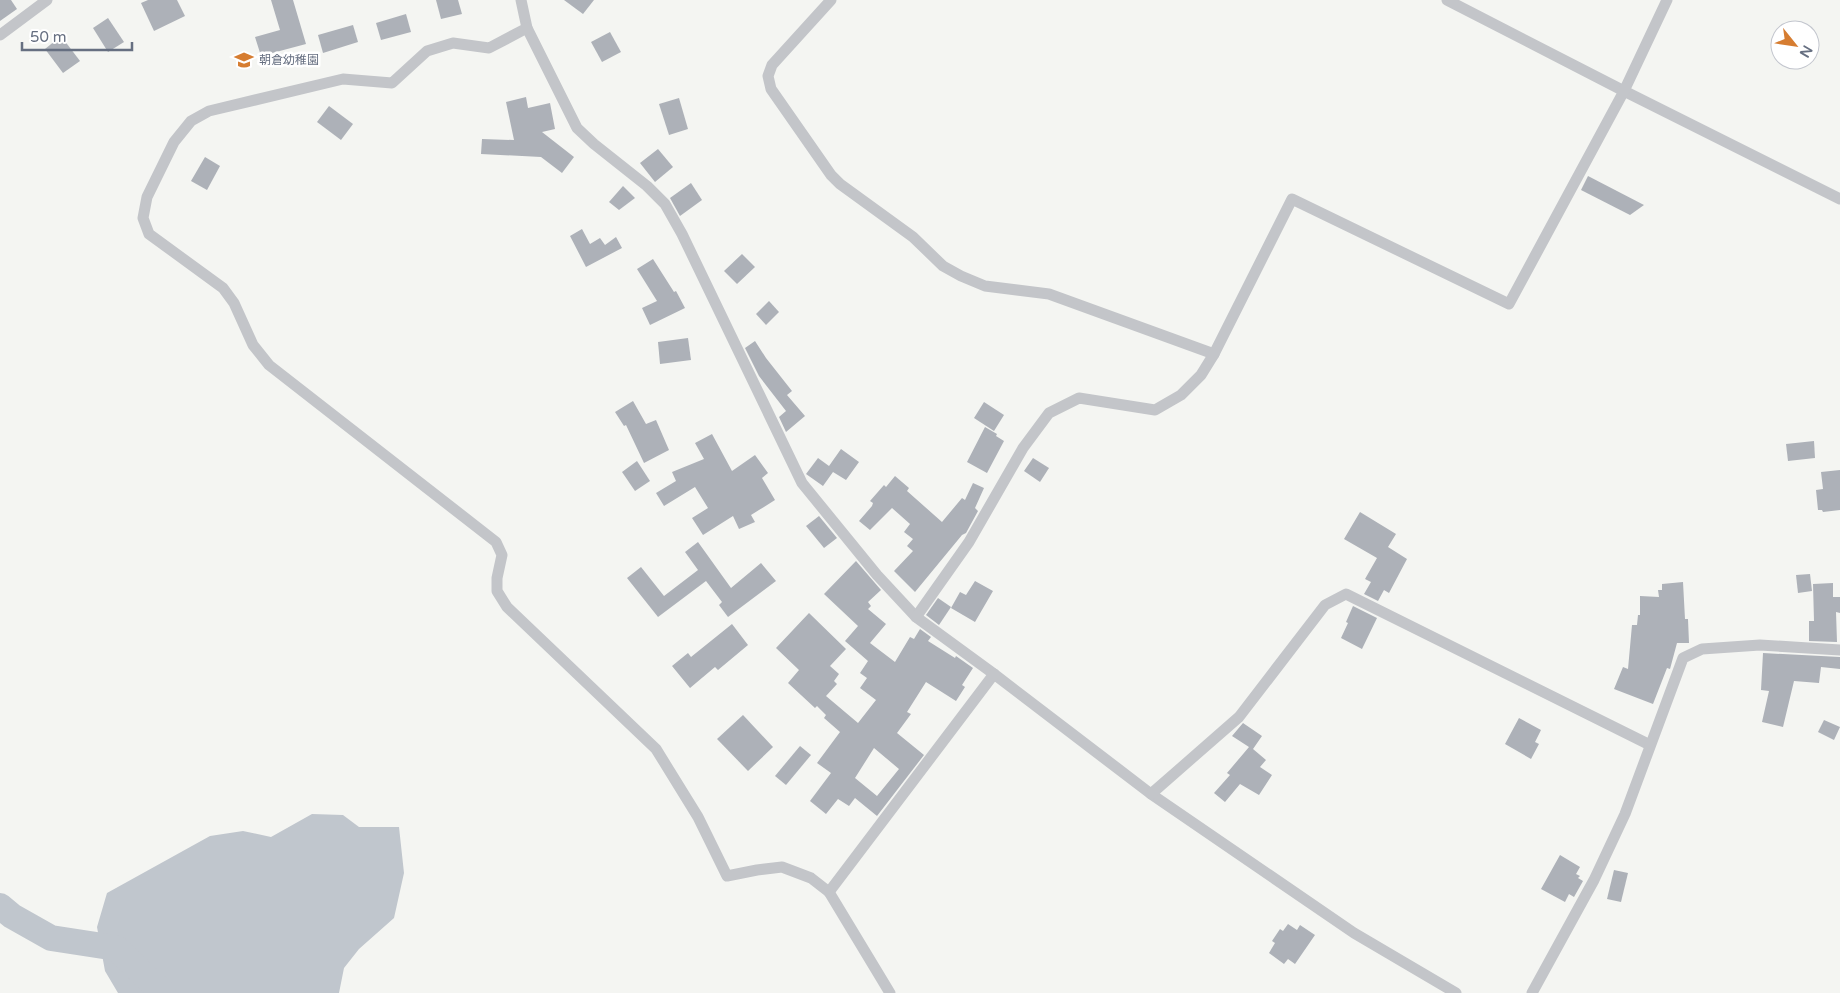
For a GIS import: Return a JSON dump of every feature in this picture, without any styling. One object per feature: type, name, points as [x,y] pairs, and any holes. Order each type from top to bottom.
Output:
[{"type":"street","points":[[521,0],[527,28],[577,128],[647,186],[665,204],[678,226],[802,483],[876,575],[916,618],[994,674],[1151,794],[1354,933],[1456,993]]},
{"type":"street","points":[[831,0],[772,65],[768,76],[771,89],[831,175],[840,184],[913,237],[943,266],[961,276],[985,286],[1049,294],[1214,354]]},
{"type":"street","points":[[1447,0],[1840,199]]},
{"type":"street","points":[[916,618],[969,542],[1024,448],[1049,413],[1079,398],[1155,410],[1181,395],[1200,375],[1214,354],[1292,199],[1509,304],[1624,91],[1667,0]]},
{"type":"street","points":[[0,35],[45,1]]},
{"type":"street","points":[[527,28],[489,48],[453,43],[426,51],[392,83],[342,79],[209,111],[191,121],[174,142],[147,197],[143,218],[149,234],[223,288],[234,303],[252,345],[269,365],[496,542],[502,555],[497,578],[497,591],[507,606],[656,749],[698,817],[727,876],[782,867],[811,878],[829,892],[890,993]]},
{"type":"street","points":[[1151,794],[1239,717],[1325,605],[1346,594],[1650,745]]},
{"type":"street","points":[[1532,993],[1594,880],[1625,814],[1683,658],[1702,649],[1760,645],[1840,650]]},
{"type":"street","points":[[829,892],[994,674]]},
{"type":"shaded area","points":[[312,814],[343,815],[359,827],[399,827],[404,873],[394,918],[359,949],[344,968],[339,993],[118,993],[105,971],[97,927],[107,893],[210,836],[243,831],[271,837]]},
{"type":"building","points":[[0,0],[11,0],[17,9],[0,21]]},
{"type":"building","points":[[148,0],[177,0],[185,16],[154,31],[141,3]]},
{"type":"building","points":[[271,0],[293,0],[306,44],[261,56],[255,37],[280,30]]},
{"type":"building","points":[[436,0],[458,0],[462,14],[441,19]]},
{"type":"building","points":[[564,0],[594,0],[583,14]]},
{"type":"building","points":[[406,14],[411,32],[381,40],[376,23]]},
{"type":"building","points":[[108,18],[124,42],[108,52],[93,28]]},
{"type":"building","points":[[353,25],[358,42],[323,53],[318,35]]},
{"type":"building","points":[[610,32],[621,52],[602,62],[591,42]]},
{"type":"building","points":[[61,36],[80,61],[63,73],[45,49]]},
{"type":"building","points":[[526,97],[528,108],[550,103],[555,129],[542,132],[574,157],[562,173],[541,157],[481,154],[482,139],[514,140],[506,102]]},
{"type":"building","points":[[679,98],[688,129],[669,135],[659,104]]},
{"type":"building","points":[[329,106],[353,124],[341,140],[317,122]]},
{"type":"building","points":[[658,149],[673,167],[655,182],[640,163]]},
{"type":"building","points":[[205,157],[220,166],[207,190],[191,181]]},
{"type":"building","points":[[1588,176],[1644,205],[1630,215],[1581,190]]},
{"type":"building","points":[[691,183],[702,200],[680,216],[670,198]]},
{"type":"building","points":[[623,186],[635,198],[619,210],[609,202]]},
{"type":"building","points":[[582,229],[590,244],[600,238],[605,245],[616,237],[622,248],[586,267],[570,236]]},
{"type":"building","points":[[742,254],[755,267],[737,284],[724,271]]},
{"type":"building","points":[[653,259],[674,292],[676,291],[685,308],[650,325],[642,308],[657,301],[637,269]]},
{"type":"building","points":[[769,301],[779,312],[766,325],[756,314]]},
{"type":"building","points":[[688,338],[691,360],[660,364],[658,342]]},
{"type":"building","points":[[755,341],[792,391],[787,395],[805,416],[786,432],[779,417],[786,411],[759,376],[745,348]]},
{"type":"building","points":[[633,401],[646,424],[656,420],[669,450],[644,463],[626,425],[624,426],[615,412]]},
{"type":"building","points":[[984,402],[1004,415],[994,431],[974,418]]},
{"type":"building","points":[[985,427],[1004,441],[987,473],[967,462]]},
{"type":"building","points":[[712,434],[732,471],[755,455],[768,473],[762,478],[775,500],[751,515],[755,522],[739,529],[733,516],[703,535],[692,518],[708,508],[695,487],[664,506],[656,493],[676,481],[672,472],[704,459],[695,443]]},
{"type":"building","points":[[1814,441],[1815,458],[1788,461],[1786,444]]},
{"type":"building","points":[[841,449],[859,462],[846,480],[833,472],[823,486],[806,474],[818,458],[829,466]]},
{"type":"building","points":[[1033,458],[1049,468],[1040,482],[1024,471]]},
{"type":"building","points":[[637,461],[650,481],[635,491],[622,472]]},
{"type":"building","points":[[1840,470],[1840,510],[1823,512],[1818,510],[1816,490],[1823,489],[1821,472]]},
{"type":"building","points":[[895,476],[909,488],[907,491],[942,522],[962,498],[965,500],[973,483],[984,488],[975,508],[978,511],[966,533],[962,535],[915,592],[894,571],[913,551],[907,546],[913,539],[904,532],[910,524],[892,508],[870,530],[859,521],[872,506],[873,503],[870,501]]},
{"type":"building","points":[[1360,512],[1396,534],[1388,547],[1407,559],[1389,593],[1384,590],[1378,601],[1364,594],[1371,582],[1365,579],[1377,558],[1344,539]]},
{"type":"building","points":[[819,516],[837,538],[824,548],[806,526]]},
{"type":"building","points":[[698,542],[731,588],[761,563],[776,581],[728,617],[719,605],[722,602],[706,581],[658,617],[627,578],[641,567],[664,596],[698,570],[685,552]]},
{"type":"building","points":[[856,561],[881,590],[868,602],[871,606],[868,609],[886,624],[870,643],[895,662],[910,637],[914,639],[920,629],[931,637],[928,641],[955,658],[956,656],[973,668],[962,685],[965,687],[956,701],[926,682],[907,712],[911,714],[897,733],[924,755],[877,816],[855,798],[849,806],[838,799],[826,814],[810,801],[831,773],[817,763],[840,732],[824,718],[826,715],[817,706],[815,708],[788,683],[799,670],[776,648],[809,613],[846,649],[830,666],[839,674],[834,681],[837,684],[826,696],[858,723],[876,700],[860,688],[867,678],[860,673],[868,661],[845,641],[858,626],[824,594]],"holes":[[[874,748],[899,769],[877,796],[855,778]]]},
{"type":"building","points":[[1810,574],[1812,591],[1798,593],[1796,575]]},
{"type":"building","points":[[975,581],[993,591],[975,622],[951,608],[960,592],[966,595]]},
{"type":"building","points":[[1683,582],[1685,619],[1688,619],[1689,643],[1677,643],[1670,669],[1667,668],[1653,704],[1614,689],[1623,667],[1628,669],[1632,625],[1637,625],[1638,615],[1640,615],[1640,596],[1659,597],[1658,590],[1662,590],[1662,584]]},
{"type":"building","points":[[1833,583],[1833,597],[1840,597],[1840,613],[1836,612],[1837,642],[1809,641],[1809,621],[1814,621],[1813,584]]},
{"type":"building","points":[[938,598],[951,607],[939,625],[926,615]]},
{"type":"building","points":[[1353,606],[1377,618],[1362,649],[1341,638]]},
{"type":"building","points":[[732,624],[748,645],[718,670],[715,667],[690,688],[672,666],[688,653],[691,657]]},
{"type":"building","points":[[1763,653],[1840,657],[1840,669],[1821,667],[1819,683],[1794,681],[1783,727],[1762,722],[1769,691],[1761,690]]},
{"type":"building","points":[[743,715],[773,747],[748,771],[717,739]]},
{"type":"building","points":[[1519,718],[1541,730],[1535,742],[1539,744],[1531,759],[1505,744]]},
{"type":"building","points":[[1824,720],[1840,727],[1834,740],[1818,732]]},
{"type":"building","points":[[1243,723],[1262,736],[1253,749],[1266,760],[1260,767],[1272,775],[1259,795],[1240,784],[1225,802],[1214,793],[1230,775],[1227,773],[1249,747],[1232,736]]},
{"type":"building","points":[[800,746],[811,755],[786,785],[775,776]]},
{"type":"building","points":[[1560,855],[1580,867],[1576,874],[1583,881],[1574,897],[1569,894],[1565,902],[1541,889]]},
{"type":"building","points":[[1614,870],[1628,873],[1621,902],[1607,899]]},
{"type":"building","points":[[1288,924],[1297,930],[1300,925],[1315,935],[1295,964],[1288,959],[1284,964],[1269,953],[1275,943],[1272,941],[1280,929],[1283,931]]},
{"type":"waterway","points":[[0,906],[12,916],[51,938],[116,948],[163,993]]},
{"type":"place","name":"朝倉幼稚園","points":[[244,60]]}]
